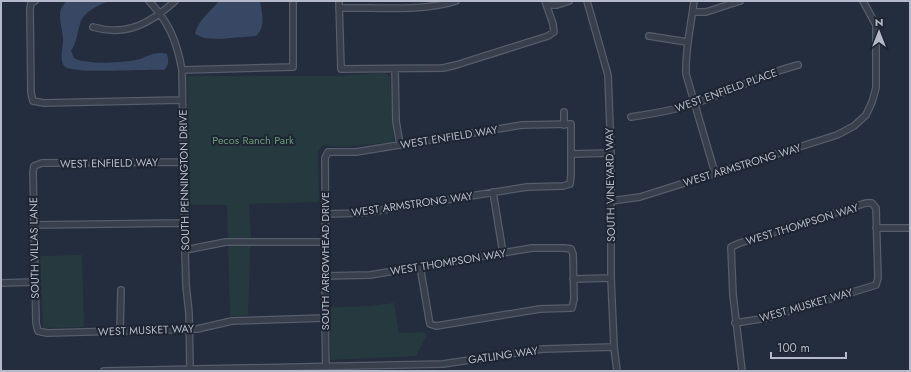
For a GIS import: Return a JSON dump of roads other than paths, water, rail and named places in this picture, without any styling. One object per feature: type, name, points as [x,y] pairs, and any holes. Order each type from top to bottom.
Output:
[{"type":"street","points":[[35,1],[31,3],[30,9],[31,93],[33,101],[44,103],[182,100]]},
{"type":"street","name":"SOUTH PENNINGTON DRIVE","points":[[149,1],[161,14],[169,27],[179,53],[182,70],[184,223],[190,368]]},
{"type":"street","points":[[93,26],[105,30],[123,30],[141,25],[161,14],[175,1]]},
{"type":"street","points":[[182,70],[293,67],[293,1]]},
{"type":"street","points":[[338,1],[341,69],[443,68],[548,36],[554,32],[548,2]]},
{"type":"street","points":[[339,8],[425,7],[442,5],[456,1]]},
{"type":"street","points":[[548,2],[557,5],[569,1]]},
{"type":"street","name":"SOUTH VINEYARD WAY","points":[[587,1],[608,75],[611,153],[611,278],[614,347],[618,371]]},
{"type":"street","points":[[694,1],[685,59],[686,74],[715,173]]},
{"type":"street","points":[[693,12],[706,12],[740,1]]},
{"type":"street","name":"WEST ARMSTRONG WAY","points":[[611,200],[640,197],[837,135],[854,126],[866,115],[876,88],[876,25],[864,1]]},
{"type":"street","points":[[649,36],[687,42]]},
{"type":"street","name":"WEST ENFIELD PLACE","points":[[631,117],[694,104],[764,76],[798,65]]},
{"type":"street","points":[[395,69],[396,121],[400,145]]},
{"type":"street","points":[[564,112],[564,125]]},
{"type":"street","name":"WEST ENFIELD WAY","points":[[328,152],[356,152],[522,126],[571,124],[571,154]]},
{"type":"street","name":"SOUTH ARROWHEAD DRIVE","points":[[326,369],[324,276],[326,242],[325,158],[328,152]]},
{"type":"street","points":[[571,154],[611,153]]},
{"type":"street","name":"WEST ARMSTRONG WAY","points":[[326,214],[363,214],[527,187],[563,186],[570,184],[572,175],[571,154]]},
{"type":"street","name":"WEST ENFIELD WAY","points":[[34,166],[42,164],[184,162]]},
{"type":"street","name":"SOUTH VILLAS LANE","points":[[34,166],[35,282],[36,323],[38,331]]},
{"type":"street","points":[[493,192],[503,253]]},
{"type":"street","name":"WEST THOMPSON WAY","points":[[735,323],[731,247],[858,206],[872,203],[876,208],[876,228]]},
{"type":"street","points":[[34,225],[184,223]]},
{"type":"street","points":[[876,228],[910,228]]},
{"type":"street","name":"WEST MUSKET WAY","points":[[735,323],[767,318],[876,284],[878,278],[876,228]]},
{"type":"street","points":[[185,250],[226,242],[326,242]]},
{"type":"street","name":"WEST THOMPSON WAY","points":[[324,276],[370,275],[532,248],[564,248],[571,249],[573,254],[573,279]]},
{"type":"street","points":[[420,266],[430,324],[436,326],[540,309],[572,308],[574,299],[573,279],[611,278]]},
{"type":"street","points":[[1,283],[35,282]]},
{"type":"street","points":[[120,331],[121,290]]},
{"type":"street","name":"WEST MUSKET WAY","points":[[38,331],[197,330],[232,321],[325,318]]},
{"type":"street","points":[[735,323],[742,371]]},
{"type":"street","name":"GATLING WAY","points":[[104,371],[190,368],[326,369],[443,364],[543,349],[614,347]]},
{"type":"water","points":[[66,1],[109,1],[84,16],[79,27],[76,41],[71,51],[74,58],[87,62],[116,62],[140,59],[153,54],[163,53],[167,54],[168,65],[164,70],[112,71],[82,70],[65,67],[62,61],[63,40],[60,13]]},
{"type":"water","points":[[219,1],[260,1],[262,24],[256,36],[220,39],[204,38],[195,34],[199,24]]},
{"type":"park label","name":"Pecos Ranch Park","points":[[253,140]]}]
